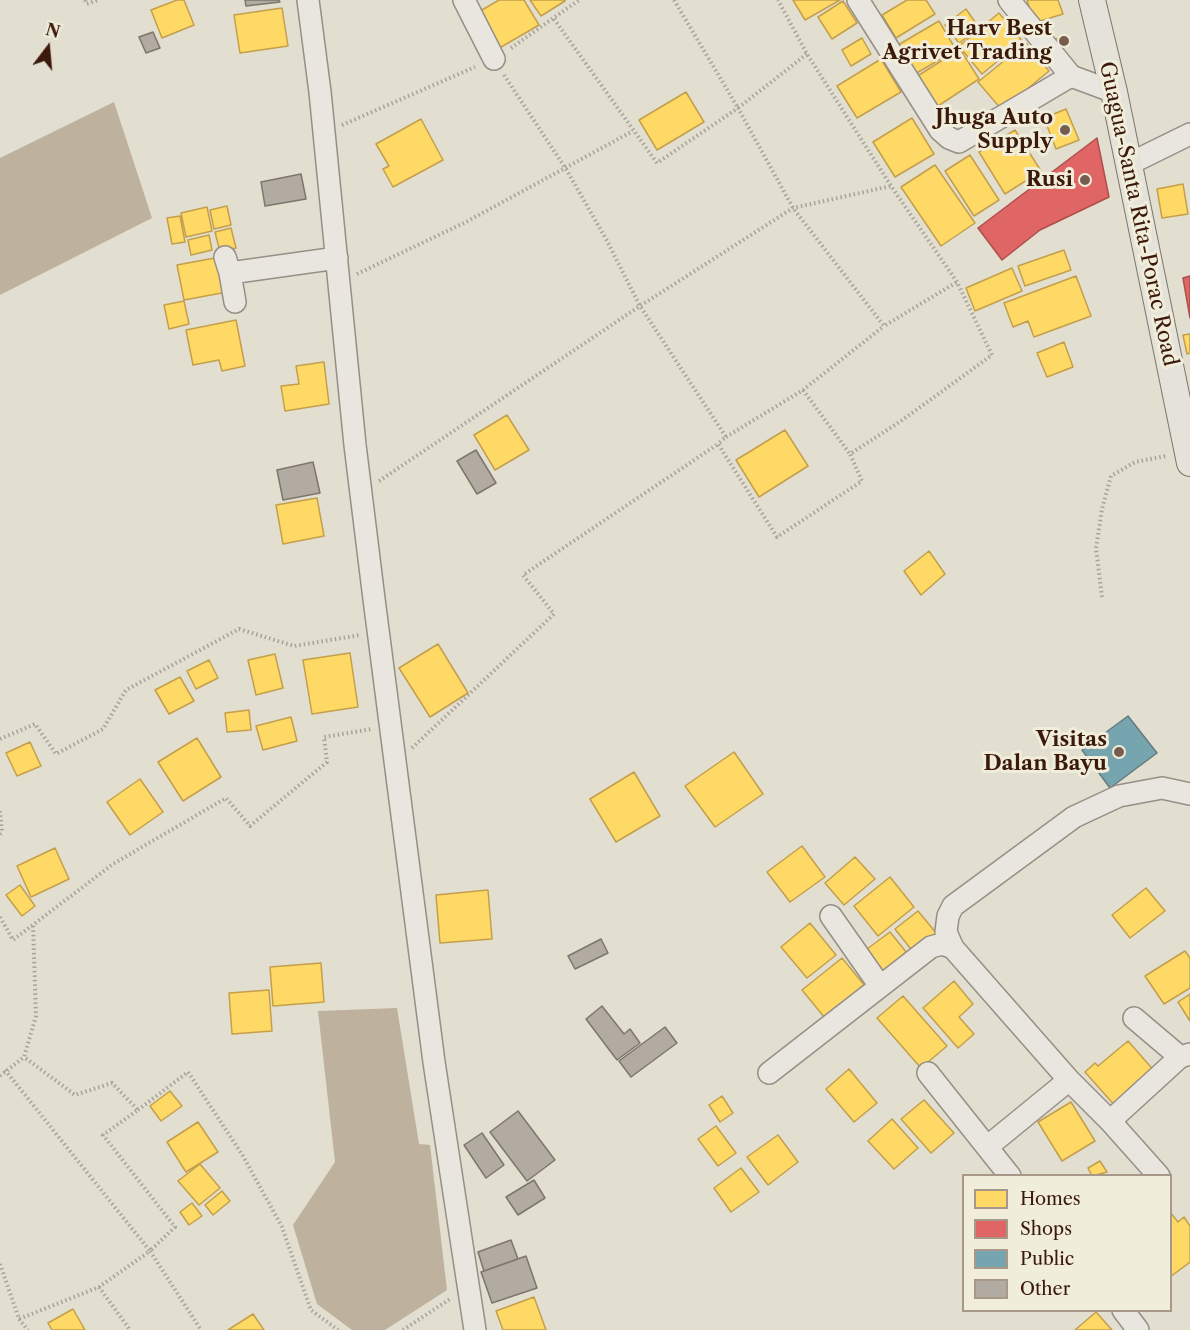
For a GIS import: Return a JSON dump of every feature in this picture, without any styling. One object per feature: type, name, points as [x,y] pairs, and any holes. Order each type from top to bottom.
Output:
[{"type":"main road","name":"Guagua-Santa Rita-Porac Road","points":[[1092,0],[1114,92],[1189,452]]},
{"type":"street","points":[[308,0],[320,92],[355,445],[434,1062],[475,1330]]},
{"type":"street","points":[[464,0],[494,59]]},
{"type":"street","points":[[858,0],[940,130],[959,142],[1071,76]]},
{"type":"street","points":[[1009,0],[1071,76],[1114,92]]},
{"type":"street","points":[[1129,164],[1190,134]]},
{"type":"street","points":[[235,302],[227,265],[337,258]]},
{"type":"street","points":[[1157,1174],[1110,1121],[1069,1080],[953,948],[946,932],[948,916],[953,906],[1074,817],[1119,796],[1162,788],[1190,794]]},
{"type":"street","points":[[831,916],[880,986]]},
{"type":"street","points":[[769,1073],[931,947],[942,944],[953,948]]},
{"type":"street","points":[[1110,1121],[1185,1056],[1134,1018]]},
{"type":"street","points":[[928,1073],[1008,1174]]},
{"type":"street","points":[[987,1147],[1069,1080]]},
{"type":"street","points":[[1124,1312],[1138,1330]]},
{"type":"path","points":[[85,0],[87,4],[98,0]]},
{"type":"path","points":[[333,129],[494,59],[579,0]]},
{"type":"path","points":[[674,0],[738,108],[793,208],[884,326]]},
{"type":"path","points":[[778,0],[807,54],[891,186],[957,282],[992,355],[901,421],[850,454]]},
{"type":"path","points":[[554,19],[657,163],[738,108],[807,54]]},
{"type":"path","points":[[494,59],[566,169],[606,239],[640,306],[726,437]]},
{"type":"path","points":[[348,278],[465,222],[633,131]]},
{"type":"path","points":[[371,486],[640,306],[793,208],[891,186]]},
{"type":"path","points":[[411,749],[554,614],[523,575],[726,437],[803,390],[884,326],[957,282]]},
{"type":"path","points":[[718,444],[777,537],[862,481],[850,454],[803,390]]},
{"type":"path","points":[[1102,597],[1096,548],[1102,508],[1111,476],[1135,462],[1189,452]]},
{"type":"path","points":[[0,739],[35,724],[56,754],[103,729],[126,690],[239,629],[294,646],[362,635]]},
{"type":"path","points":[[0,917],[13,940],[113,864],[226,798],[250,826],[327,762],[324,737],[380,728]]},
{"type":"path","points":[[0,811],[3,832],[0,834]]},
{"type":"path","points":[[0,1076],[24,1057],[36,1016],[33,925]]},
{"type":"path","points":[[24,1057],[75,1095],[112,1083],[138,1110]]},
{"type":"path","points":[[5,1070],[150,1251],[201,1330]]},
{"type":"path","points":[[19,1318],[99,1287],[150,1251],[175,1227],[103,1135],[188,1072],[243,1156],[282,1227],[311,1310],[338,1330]]},
{"type":"path","points":[[0,1264],[19,1318],[28,1330]]},
{"type":"path","points":[[99,1287],[130,1330]]},
{"type":"path","points":[[403,1330],[457,1294]]},
{"type":"shaded area","points":[[114,102],[152,218],[0,295],[0,158]]},
{"type":"shaded area","points":[[397,1008],[419,1144],[430,1145],[447,1290],[385,1330],[352,1330],[317,1304],[293,1225],[335,1162],[318,1011]]},
{"type":"building: Homes","points":[[177,0],[184,0],[194,25],[162,38],[151,10]]},
{"type":"building: Homes","points":[[499,0],[524,0],[539,25],[496,50],[475,14]]},
{"type":"building: Homes","points":[[530,0],[565,0],[565,1],[541,16]]},
{"type":"building: Homes","points":[[793,0],[840,0],[805,20]]},
{"type":"building: Homes","points":[[907,0],[926,0],[935,14],[896,38],[882,15]]},
{"type":"building: Homes","points":[[1027,0],[1058,0],[1063,14],[1034,23]]},
{"type":"building: Homes","points":[[843,1],[857,23],[832,39],[818,17]]},
{"type":"building: Homes","points":[[282,8],[288,46],[240,53],[234,15]]},
{"type":"building: Homes","points":[[966,9],[979,28],[959,43],[945,25]]},
{"type":"building: Homes","points":[[999,13],[1022,41],[982,74],[959,46]]},
{"type":"building: Homes","points":[[939,21],[956,50],[915,74],[898,45]]},
{"type":"building: Homes","points":[[1067,36],[1070,43],[1056,48],[1053,40]]},
{"type":"building: Homes","points":[[862,38],[871,54],[851,66],[842,50]]},
{"type":"building: Homes","points":[[1026,43],[1049,71],[1002,110],[978,82]]},
{"type":"building: Homes","points":[[960,49],[979,79],[935,108],[916,77]]},
{"type":"building: Homes","points":[[881,59],[901,92],[857,118],[837,86]]},
{"type":"building: Homes","points":[[686,92],[704,122],[657,150],[639,120]]},
{"type":"building: Homes","points":[[1066,109],[1079,140],[1056,149],[1044,118]]},
{"type":"building: Homes","points":[[912,118],[934,154],[895,177],[873,142]]},
{"type":"building: Homes","points":[[421,119],[443,160],[393,187],[383,169],[389,166],[376,144]]},
{"type":"building: Homes","points":[[1015,130],[1041,171],[1005,194],[979,152]]},
{"type":"building: Homes","points":[[970,155],[999,200],[974,216],[945,171]]},
{"type":"building: Homes","points":[[935,165],[975,223],[941,246],[901,187]]},
{"type":"building: Homes","points":[[1183,184],[1188,214],[1162,218],[1157,189]]},
{"type":"building: Homes","points":[[227,206],[231,225],[214,229],[210,210]]},
{"type":"building: Homes","points":[[207,207],[212,231],[186,237],[181,213]]},
{"type":"building: Homes","points":[[180,216],[185,242],[172,244],[167,218]]},
{"type":"building: Homes","points":[[231,228],[236,248],[220,252],[215,232]]},
{"type":"building: Homes","points":[[209,235],[212,250],[191,255],[188,240]]},
{"type":"building: Homes","points":[[1064,250],[1071,270],[1025,286],[1018,266]]},
{"type":"building: Homes","points":[[220,257],[227,292],[184,300],[177,265]]},
{"type":"building: Homes","points":[[1012,268],[1022,291],[975,311],[966,288]]},
{"type":"building: Homes","points":[[1076,276],[1091,316],[1034,337],[1028,321],[1013,327],[1004,303]]},
{"type":"building: Homes","points":[[184,301],[189,324],[169,329],[164,305]]},
{"type":"building: Homes","points":[[236,320],[245,366],[222,371],[219,360],[193,365],[186,330]]},
{"type":"building: Homes","points":[[1190,334],[1190,353],[1187,354],[1183,335]]},
{"type":"building: Homes","points":[[1064,342],[1073,367],[1047,377],[1037,353]]},
{"type":"building: Homes","points":[[324,362],[329,404],[285,411],[281,386],[299,384],[296,366]]},
{"type":"building: Homes","points":[[507,415],[529,450],[495,470],[474,435]]},
{"type":"building: Homes","points":[[785,430],[808,466],[759,497],[736,460]]},
{"type":"building: Homes","points":[[317,498],[324,536],[283,544],[276,505]]},
{"type":"building: Homes","points":[[929,551],[945,574],[921,595],[904,571]]},
{"type":"building: Homes","points":[[438,644],[468,693],[430,717],[399,668]]},
{"type":"building: Homes","points":[[350,653],[358,707],[312,714],[303,660]]},
{"type":"building: Homes","points":[[275,654],[283,688],[256,695],[248,660]]},
{"type":"building: Homes","points":[[209,660],[218,678],[196,689],[187,671]]},
{"type":"building: Homes","points":[[180,677],[194,701],[169,714],[155,690]]},
{"type":"building: Homes","points":[[249,710],[251,730],[227,732],[225,713]]},
{"type":"building: Homes","points":[[291,717],[297,741],[263,750],[256,726]]},
{"type":"building: Homes","points":[[197,738],[221,777],[183,801],[158,762]]},
{"type":"building: Homes","points":[[30,742],[41,766],[17,776],[6,753]]},
{"type":"building: Homes","points":[[734,752],[763,794],[715,827],[685,786]]},
{"type":"building: Homes","points":[[634,772],[660,816],[616,842],[590,799]]},
{"type":"building: Homes","points":[[140,779],[163,812],[130,835],[107,802]]},
{"type":"building: Homes","points":[[802,846],[825,877],[790,902],[767,872]]},
{"type":"building: Homes","points":[[55,848],[69,879],[31,897],[17,866]]},
{"type":"building: Homes","points":[[855,857],[875,879],[844,905],[825,883]]},
{"type":"building: Homes","points":[[890,877],[914,907],[878,936],[854,906]]},
{"type":"building: Homes","points":[[20,885],[35,906],[22,916],[6,895]]},
{"type":"building: Homes","points":[[1146,888],[1165,911],[1130,938],[1112,915]]},
{"type":"building: Homes","points":[[488,890],[492,939],[440,943],[436,895]]},
{"type":"building: Homes","points":[[918,911],[937,934],[914,953],[895,929]]},
{"type":"building: Homes","points":[[810,923],[836,955],[807,978],[781,947]]},
{"type":"building: Homes","points":[[890,932],[911,958],[884,979],[863,952]]},
{"type":"building: Homes","points":[[1185,951],[1190,958],[1190,988],[1164,1004],[1145,976]]},
{"type":"building: Homes","points":[[842,958],[865,986],[825,1018],[802,990]]},
{"type":"building: Homes","points":[[321,963],[324,1002],[273,1006],[270,967]]},
{"type":"building: Homes","points":[[954,981],[973,1004],[959,1017],[974,1034],[958,1048],[923,1008]]},
{"type":"building: Homes","points":[[269,990],[272,1031],[232,1034],[229,993]]},
{"type":"building: Homes","points":[[1190,994],[1190,1021],[1178,1002]]},
{"type":"building: Homes","points":[[903,996],[947,1046],[921,1068],[877,1018]]},
{"type":"building: Homes","points":[[1128,1041],[1157,1074],[1117,1108],[1085,1072],[1095,1063],[1098,1066]]},
{"type":"building: Homes","points":[[849,1069],[877,1103],[854,1122],[826,1089]]},
{"type":"building: Homes","points":[[170,1091],[182,1106],[161,1121],[150,1106]]},
{"type":"building: Homes","points":[[722,1096],[733,1113],[720,1122],[709,1105]]},
{"type":"building: Homes","points":[[924,1100],[954,1133],[931,1153],[901,1119]]},
{"type":"building: Homes","points":[[1071,1102],[1095,1141],[1062,1161],[1038,1122]]},
{"type":"building: Homes","points":[[892,1119],[918,1148],[894,1169],[868,1141]]},
{"type":"building: Homes","points":[[198,1122],[218,1152],[186,1172],[167,1142]]},
{"type":"building: Homes","points":[[716,1126],[736,1153],[718,1166],[698,1139]]},
{"type":"building: Homes","points":[[778,1135],[798,1162],[768,1185],[747,1157]]},
{"type":"building: Homes","points":[[1100,1161],[1107,1172],[1091,1174],[1088,1168]]},
{"type":"building: Homes","points":[[200,1164],[220,1188],[199,1205],[178,1181]]},
{"type":"building: Homes","points":[[741,1168],[759,1192],[731,1212],[714,1188]]},
{"type":"building: Homes","points":[[222,1191],[230,1201],[213,1215],[205,1205]]},
{"type":"building: Homes","points":[[192,1203],[202,1216],[189,1225],[180,1212]]},
{"type":"building: Homes","points":[[1172,1214],[1178,1222],[1184,1217],[1190,1226],[1190,1262],[1172,1276]]},
{"type":"building: Homes","points":[[534,1297],[546,1330],[503,1330],[496,1311]]},
{"type":"building: Homes","points":[[73,1309],[85,1330],[52,1330],[48,1323]]},
{"type":"building: Homes","points":[[1096,1312],[1112,1330],[1075,1330]]},
{"type":"building: Homes","points":[[253,1314],[264,1330],[228,1330]]},
{"type":"building: Shops","points":[[1097,138],[1109,197],[1040,230],[1002,260],[978,228]]},
{"type":"building: Shops","points":[[1190,276],[1190,318],[1183,278]]},
{"type":"building: Public","name":"Visitas Dalan Bayu","points":[[1128,716],[1157,753],[1110,788],[1082,750]]},
{"type":"building: Other","points":[[245,0],[279,0],[280,2],[246,6]]},
{"type":"building: Other","points":[[153,32],[160,48],[146,53],[139,37]]},
{"type":"building: Other","points":[[301,174],[306,199],[265,206],[261,182]]},
{"type":"building: Other","points":[[476,450],[496,483],[477,494],[457,461]]},
{"type":"building: Other","points":[[313,462],[320,493],[283,500],[277,470]]},
{"type":"building: Other","points":[[601,939],[608,953],[575,969],[568,956]]},
{"type":"building: Other","points":[[602,1006],[624,1034],[630,1029],[640,1043],[617,1060],[586,1019]]},
{"type":"building: Other","points":[[665,1027],[677,1043],[631,1077],[619,1061]]},
{"type":"building: Other","points":[[518,1111],[555,1160],[527,1181],[490,1132]]},
{"type":"building: Other","points":[[482,1133],[504,1165],[486,1178],[464,1145]]},
{"type":"building: Other","points":[[534,1180],[545,1198],[518,1215],[506,1197]]},
{"type":"building: Other","points":[[511,1240],[518,1259],[484,1271],[478,1252]]},
{"type":"building: Other","points":[[526,1256],[537,1288],[492,1303],[481,1272]]},
{"type":"place","name":"Harv Best Agrivet Trading","points":[[1064,41]]},
{"type":"place","name":"Jhuga Auto Supply","points":[[1065,130]]},
{"type":"place","name":"Rusi","points":[[1085,180]]},
{"type":"place","name":"Visitas Dalan Bayu","points":[[1119,752]]}]
